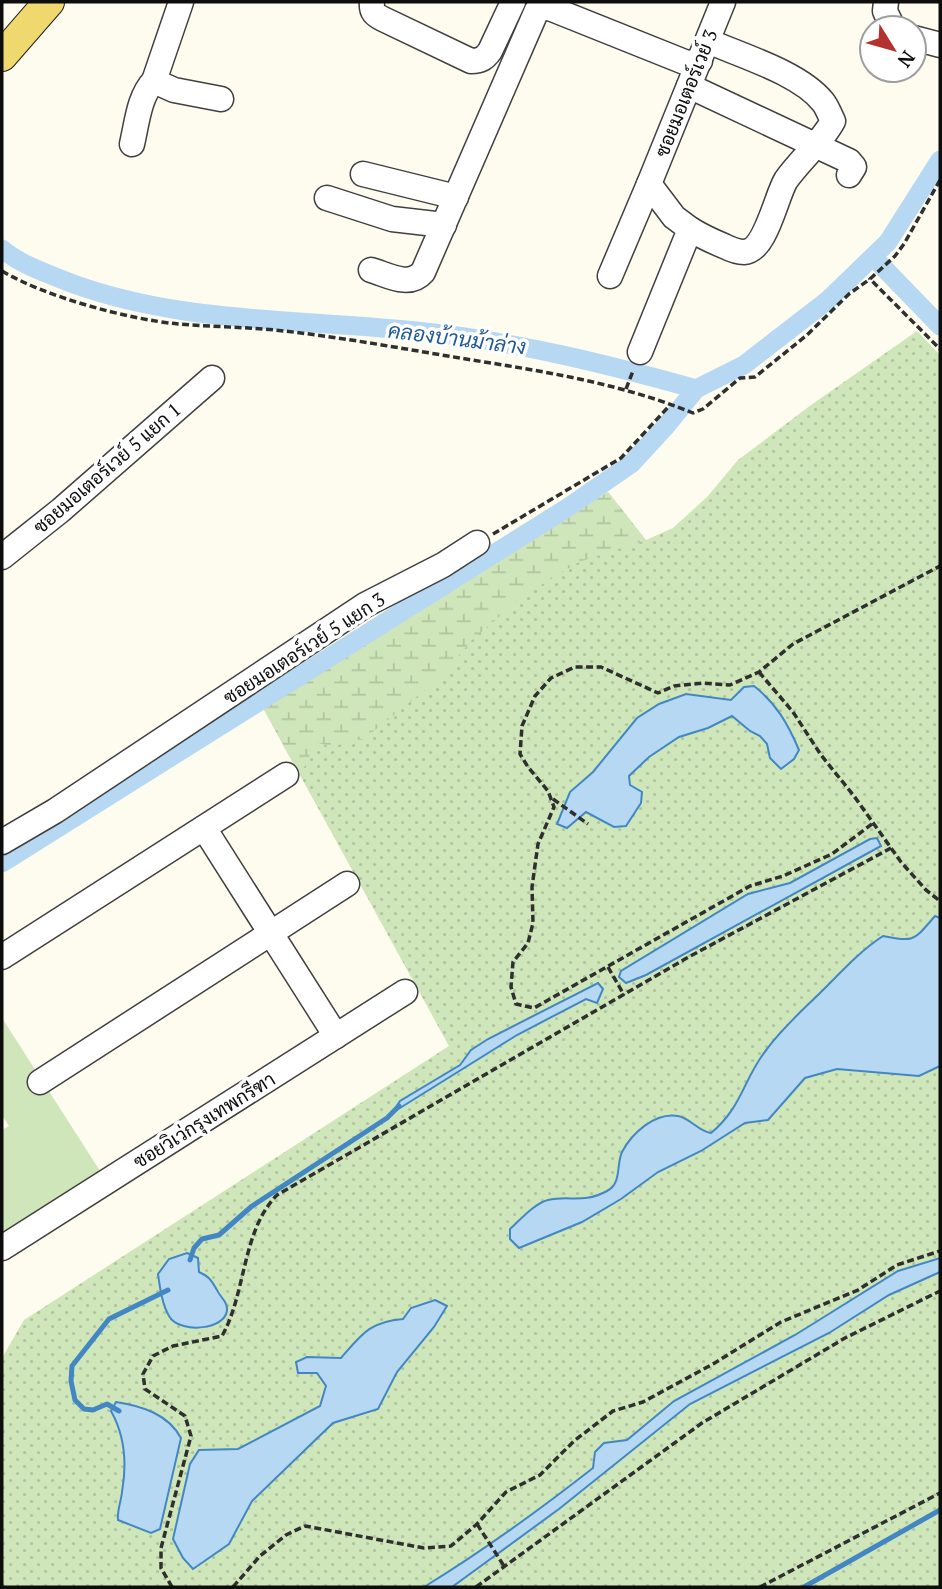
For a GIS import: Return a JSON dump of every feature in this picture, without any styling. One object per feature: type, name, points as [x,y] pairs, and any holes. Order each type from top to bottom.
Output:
[{"type":"main road","points":[[2,56],[49,2]]},
{"type":"street","points":[[132,144],[143,101],[154,81],[181,2]]},
{"type":"street","points":[[372,2],[375,15],[471,61],[478,61],[490,51],[513,2]]},
{"type":"street","name":"ซอยมอเตอร์เวย์ 3","points":[[610,276],[723,2]]},
{"type":"street","points":[[371,270],[408,281],[417,279],[423,272],[537,10],[544,7],[679,61],[687,63],[704,51],[788,76],[814,92],[825,103],[833,121],[826,134],[784,183],[762,238],[754,248],[746,252],[733,250],[690,229],[674,216],[649,184]]},
{"type":"street","points":[[154,81],[174,90],[221,99]]},
{"type":"street","points":[[689,86],[849,161],[854,167],[849,175]]},
{"type":"street","points":[[363,174],[456,197]]},
{"type":"street","points":[[327,198],[392,219],[444,225]]},
{"type":"street","points":[[637,360],[690,229]]},
{"type":"street","name":"ซอยมอเตอร์เวย์ 5 แยก 1","points":[[2,557],[61,510],[212,378]]},
{"type":"street","name":"ซอยมอเตอร์เวย์ 5 แยก 3","points":[[2,842],[55,811],[365,605],[443,565],[477,543]]},
{"type":"street","points":[[2,957],[286,775]]},
{"type":"street","points":[[204,828],[336,1036]]},
{"type":"street","points":[[40,1082],[347,884]]},
{"type":"street","name":"ซอยวิเว่กรุงเทพกรีฑา","points":[[2,1248],[405,992]]},
{"type":"path","points":[[2,271],[64,297],[118,312],[176,323],[283,331],[511,366],[626,389],[693,413],[703,409],[740,378],[755,377],[807,335],[849,294],[895,256],[940,180]]},
{"type":"path","points":[[870,279],[940,349]]},
{"type":"path","points":[[626,389],[637,360]]},
{"type":"path","points":[[477,543],[621,457],[671,404]]},
{"type":"path","points":[[588,824],[551,797],[520,754],[522,726],[536,696],[551,678],[575,667],[600,667],[658,693],[674,686],[730,685],[759,671],[793,644],[940,566]]},
{"type":"path","points":[[759,671],[793,712],[872,824],[926,890],[940,901]]},
{"type":"path","points":[[551,797],[554,807],[538,844],[532,887],[533,923],[527,943],[513,962],[510,987],[516,1004],[534,1008],[750,886],[783,876],[832,854],[872,824]]},
{"type":"path","points":[[172,1587],[161,1568],[161,1548],[191,1436],[186,1416],[145,1389],[143,1374],[153,1356],[173,1346],[222,1336],[231,1320],[239,1285],[264,1208],[277,1195],[624,995],[891,848]]},
{"type":"path","points":[[608,967],[624,995]]},
{"type":"path","points":[[233,1587],[260,1556],[286,1535],[304,1526],[424,1548],[452,1546],[477,1524],[506,1492],[540,1475],[574,1441],[612,1410],[643,1402],[713,1364],[781,1322],[858,1290],[897,1265],[940,1251]]},
{"type":"path","points":[[476,1587],[702,1423],[845,1338],[940,1291]]},
{"type":"path","points":[[760,1587],[940,1493]]},
{"type":"path","points":[[477,1524],[505,1566]]},
{"type":"green space","points":[[917,331],[940,355],[940,1587],[2,1587],[2,1358],[24,1320],[449,1046],[263,708],[608,492],[646,540],[673,528],[707,497],[738,460]]},
{"type":"green space","points":[[608,492],[646,540],[579,562],[523,596],[471,641],[440,678],[365,738],[331,747],[316,742],[300,776],[263,708]]},
{"type":"green space","points":[[2,1018],[102,1174],[2,1234],[2,1130],[9,1126],[2,1115]]},
{"type":"water","points":[[754,686],[781,715],[799,750],[794,759],[781,769],[770,758],[767,744],[760,736],[732,716],[708,728],[679,737],[649,757],[629,776],[630,785],[642,792],[641,803],[626,826],[614,827],[586,812],[567,828],[557,824],[570,792],[593,772],[637,718],[659,704],[686,694],[731,700],[744,687]]},
{"type":"water","points":[[877,838],[881,846],[646,975],[626,983],[619,977],[621,971],[748,894],[790,883],[870,839]]},
{"type":"water","points":[[935,916],[940,918],[940,1066],[919,1076],[837,1069],[805,1078],[768,1120],[745,1123],[701,1151],[658,1172],[621,1199],[582,1222],[519,1248],[510,1239],[510,1229],[543,1202],[591,1197],[612,1188],[617,1179],[622,1152],[645,1125],[661,1117],[678,1116],[711,1133],[730,1113],[759,1060],[794,1018],[883,936],[913,938]]},
{"type":"water","points":[[598,983],[603,989],[597,1003],[586,999],[517,1035],[392,1113],[400,1101],[460,1065],[471,1050],[488,1039]]},
{"type":"water","points":[[187,1253],[198,1258],[199,1272],[210,1279],[226,1304],[227,1313],[215,1324],[194,1328],[184,1326],[169,1316],[165,1306],[158,1274],[169,1259]]},
{"type":"water","points":[[940,1258],[940,1272],[889,1295],[829,1333],[690,1404],[559,1509],[452,1587],[424,1587],[510,1530],[593,1468],[595,1452],[604,1443],[627,1440],[674,1401],[795,1335],[898,1271]]},
{"type":"water","points":[[435,1300],[447,1306],[434,1327],[397,1372],[378,1409],[333,1423],[252,1501],[229,1544],[193,1569],[183,1558],[173,1539],[190,1464],[199,1450],[238,1449],[320,1406],[326,1386],[317,1373],[298,1373],[296,1362],[307,1357],[341,1358],[374,1326],[403,1319],[411,1308]]},
{"type":"water","points":[[116,1402],[153,1412],[169,1423],[181,1438],[160,1529],[151,1533],[118,1520],[124,1482],[124,1461],[122,1440],[111,1411]]},
{"type":"waterway","name":"คลองบ้านม้าล่าง","points":[[2,249],[22,262],[58,278],[147,304],[239,317],[459,336],[562,355],[696,389],[744,365],[828,300],[888,242],[940,160]]},
{"type":"waterway","points":[[876,260],[940,326]]},
{"type":"waterway","points":[[2,863],[567,508],[631,464],[696,389]]},
{"type":"waterway","points":[[190,1260],[194,1248],[202,1239],[219,1235],[252,1206],[387,1118],[399,1106]]},
{"type":"waterway","points":[[119,1411],[107,1404],[93,1410],[84,1409],[75,1400],[71,1381],[72,1366],[109,1319],[168,1290]]},
{"type":"waterway","points":[[804,1587],[940,1510]]}]
